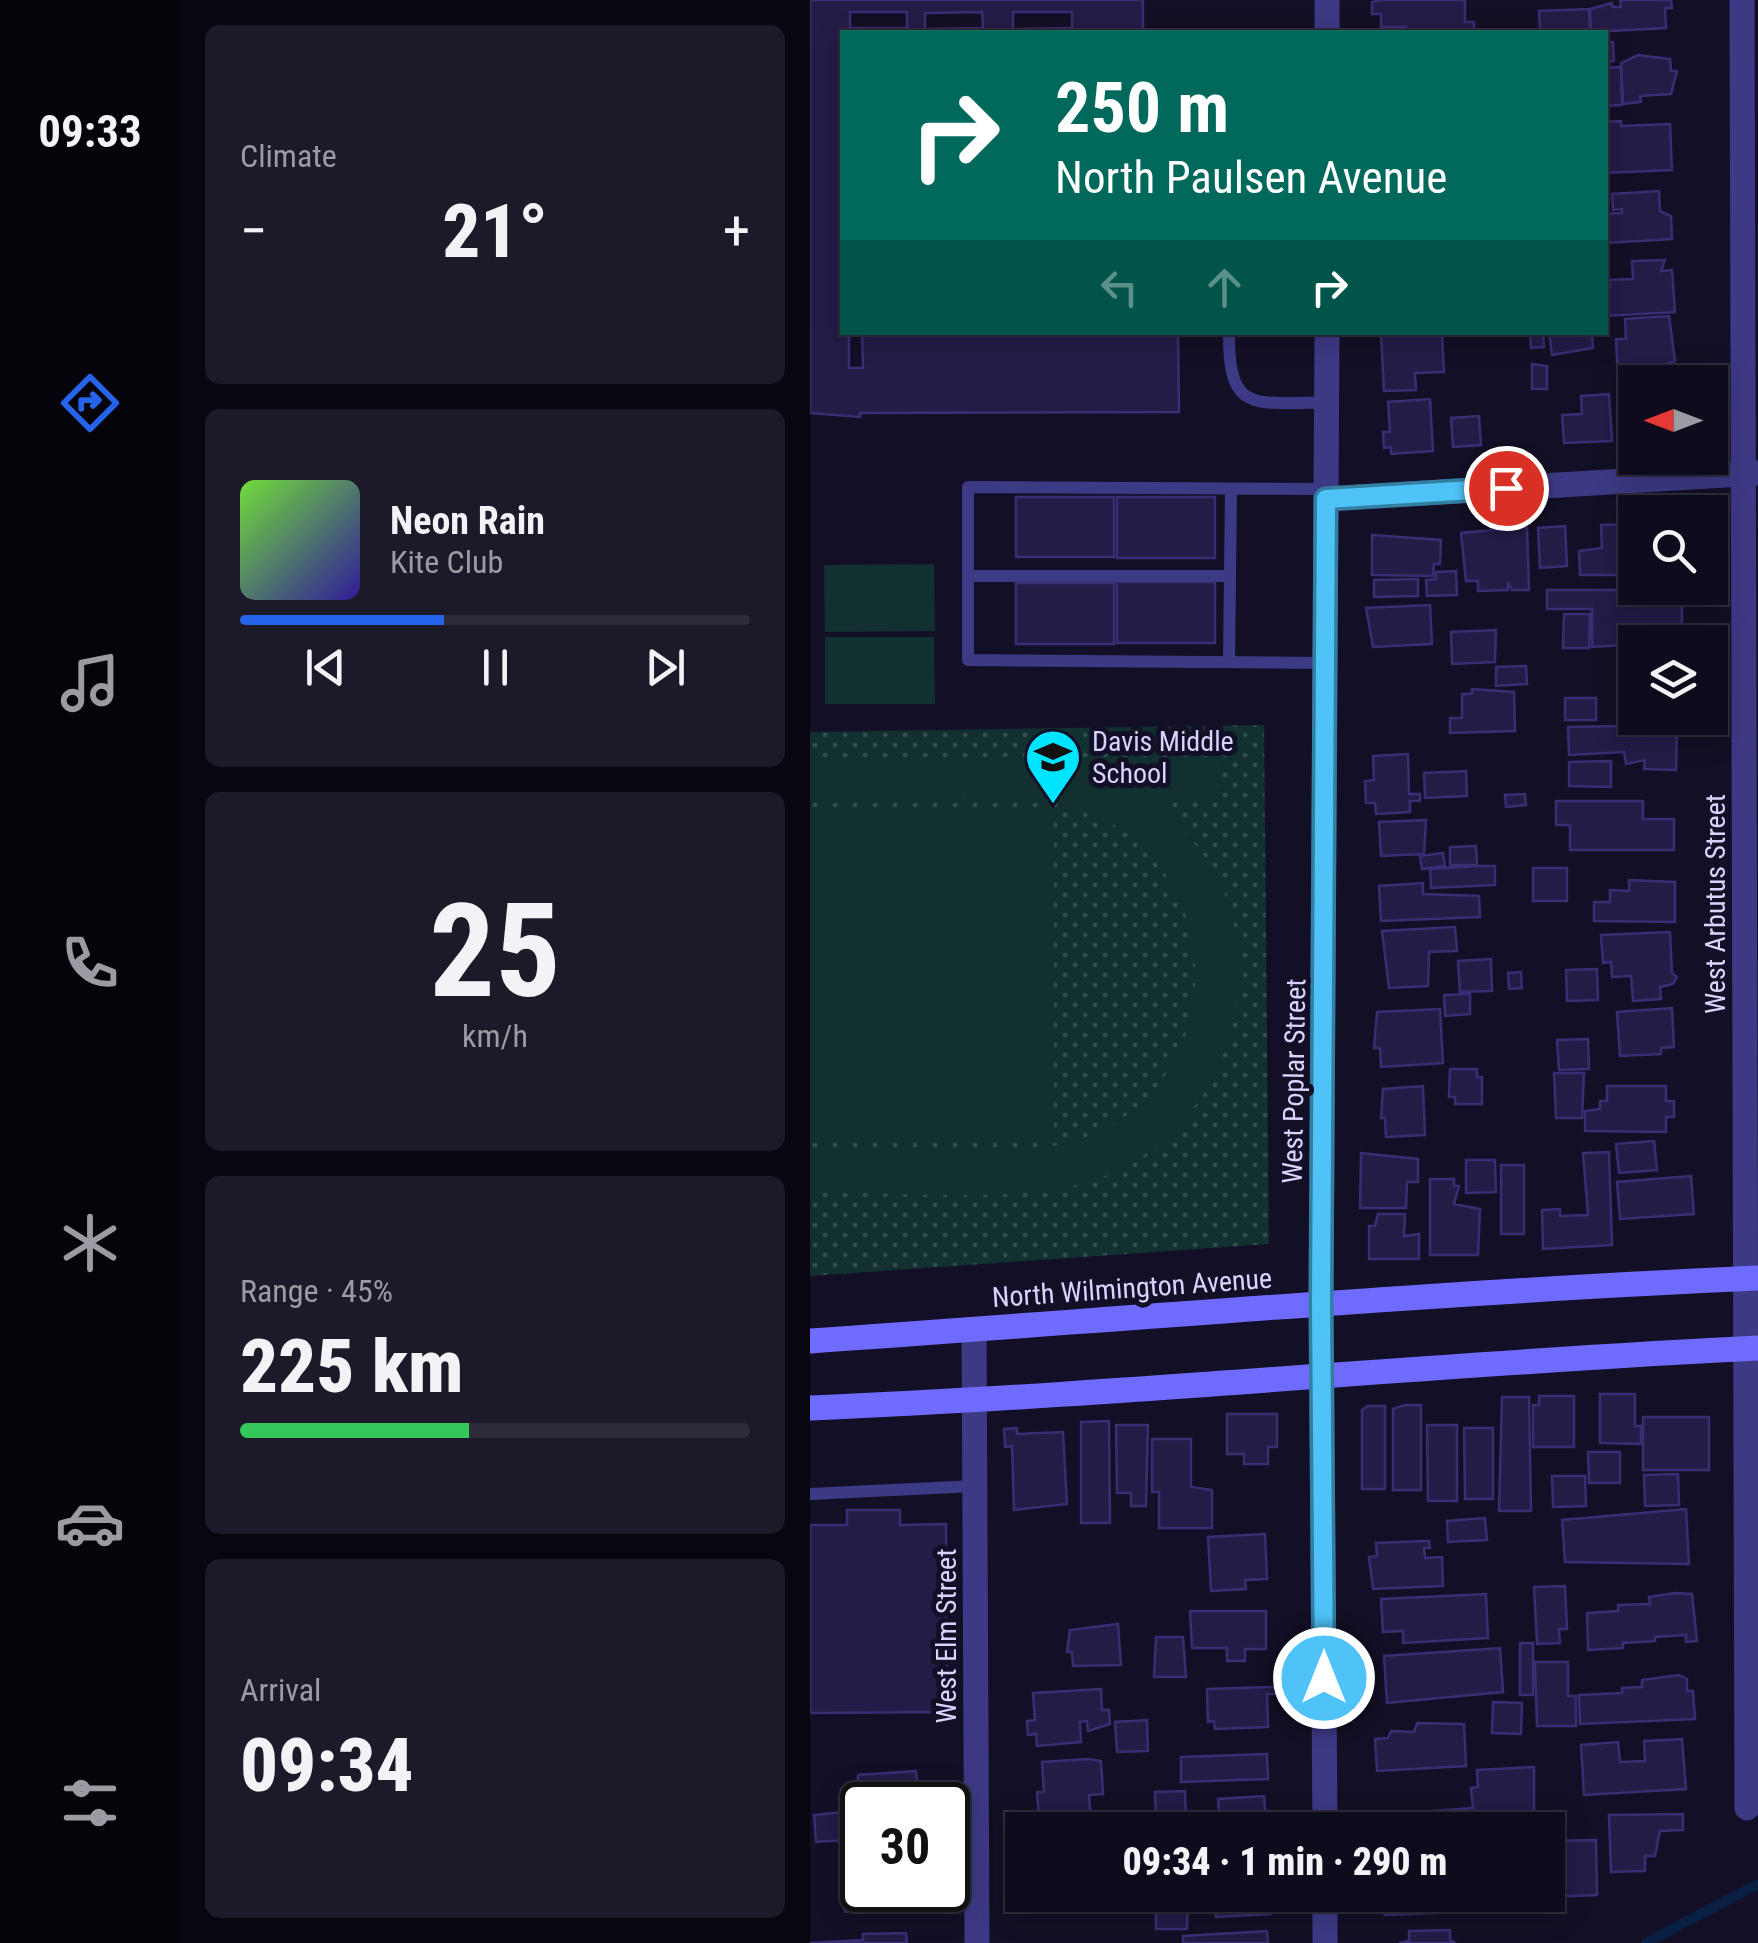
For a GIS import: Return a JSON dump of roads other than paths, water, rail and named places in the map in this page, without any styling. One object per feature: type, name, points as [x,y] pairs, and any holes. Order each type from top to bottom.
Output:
[{"type":"main road","name":"North Wilmington Avenue","points":[[810,1341],[1321,1303],[1752,1278]]},
{"type":"main road","points":[[810,1408],[974,1401],[1323,1373],[1752,1348]]},
{"type":"street","points":[[1326,0],[1326,30]]},
{"type":"street","name":"West Arbutus Street","points":[[1742,0],[1751,474],[1752,1348],[1747,1808]]},
{"type":"street","name":"West Poplar Street","points":[[1325,1812],[1321,1303],[1328,662],[1326,335]]},
{"type":"street","points":[[1326,494],[1751,474]]},
{"type":"street","name":"West Elm Street","points":[[974,1330],[977,1943]]},
{"type":"street","points":[[1325,1912],[1325,1943]]},
{"type":"lane","points":[[1229,335],[1229,377],[1244,396],[1261,402],[1326,403]]},
{"type":"lane","points":[[1326,494],[1231,489],[968,487],[968,660],[1328,662]]},
{"type":"lane","points":[[1229,662],[1231,489]]},
{"type":"lane","points":[[968,576],[1230,576]]},
{"type":"lane","points":[[810,1494],[975,1486]]},
{"type":"waterway","points":[[1646,1943],[1758,1884]]},
{"type":"place","name":"Davis Middle School","points":[[1053,806]]}]
